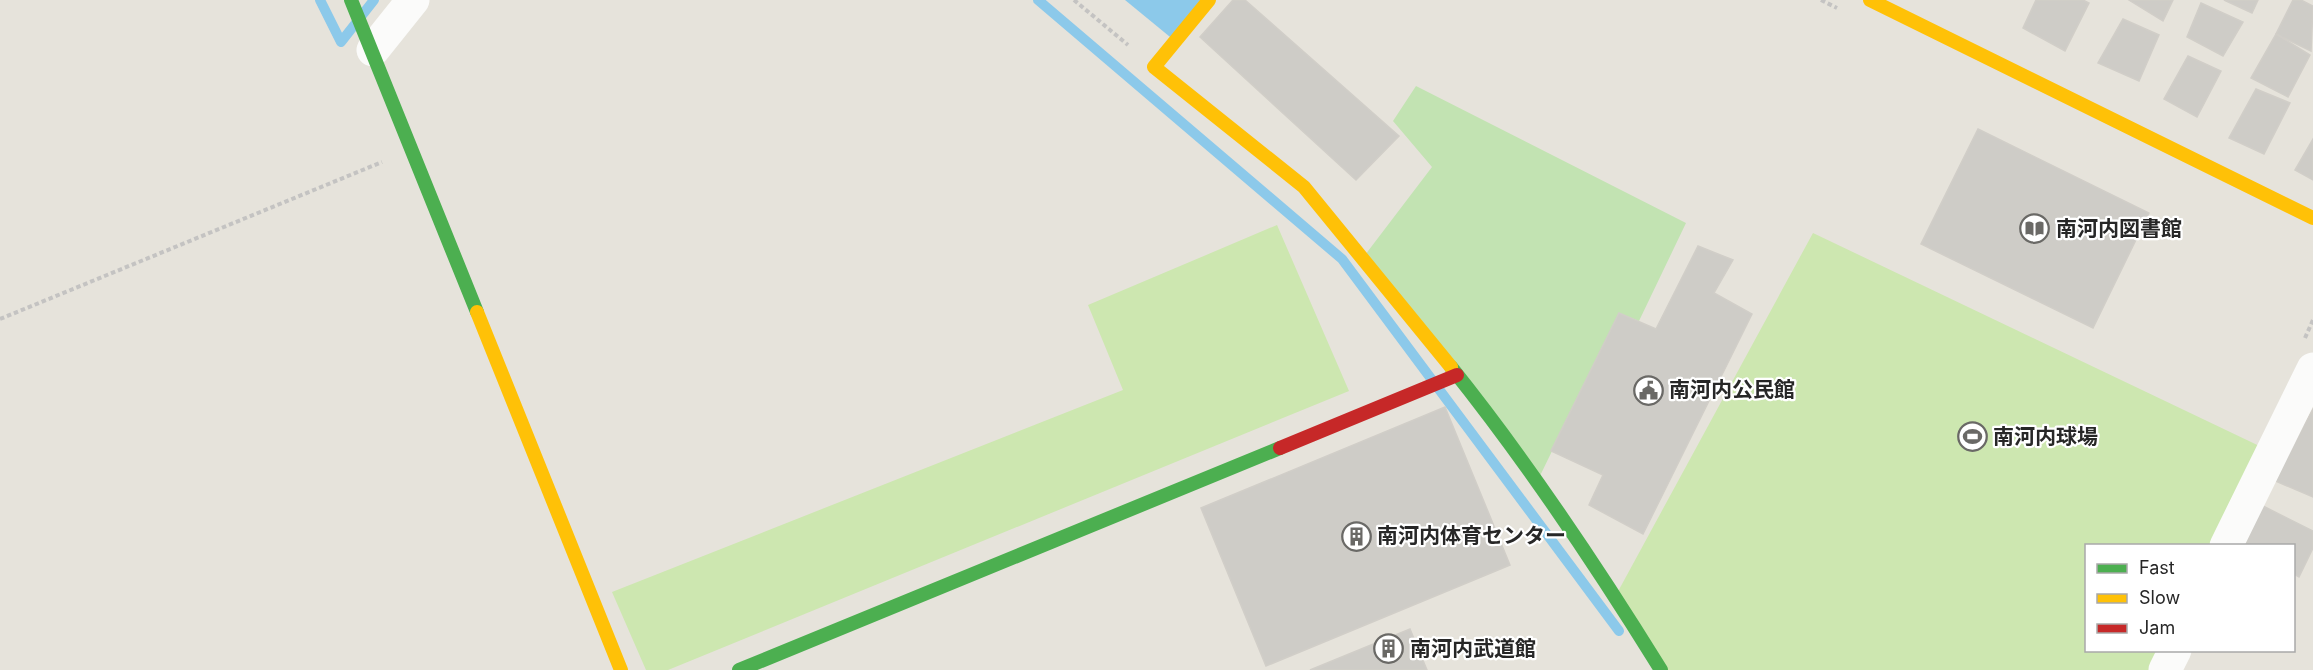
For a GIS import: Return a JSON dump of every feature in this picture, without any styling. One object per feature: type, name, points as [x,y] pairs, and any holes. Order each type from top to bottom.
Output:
[{"type":"street","points":[[351,0],[413,149],[621,670]]},
{"type":"street","points":[[373,50],[413,0]]},
{"type":"street","points":[[1209,0],[1154,67],[1304,187],[1457,375],[1524,462],[1598,569],[1661,670]]},
{"type":"street","points":[[1870,0],[2313,218]]},
{"type":"street","points":[[2227,544],[2313,369]]},
{"type":"street","points":[[739,670],[1457,375]]},
{"type":"street","points":[[2165,670],[2174,652]]},
{"type":"path","points":[[1074,0],[1154,67]]},
{"type":"path","points":[[0,319],[413,149]]},
{"type":"green space","points":[[1416,86],[1686,223],[1639,321],[1619,313],[1537,482],[1362,259],[1432,167],[1393,121]]},
{"type":"green space","points":[[1277,225],[1349,391],[668,670],[646,670],[612,592],[1123,390],[1088,305]]},
{"type":"green space","name":"南河内球場","points":[[1813,233],[2272,452],[2227,544],[2085,544],[2085,652],[2174,652],[2165,670],[1661,670],[1615,597]]},
{"type":"water","points":[[1125,0],[1209,0],[1175,41]]},
{"type":"building","points":[[1233,0],[1245,0],[1399,136],[1356,180],[1200,37]]},
{"type":"building","points":[[2036,0],[2083,0],[2089,3],[2065,51],[2023,28]]},
{"type":"building","points":[[2129,0],[2173,0],[2163,21]]},
{"type":"building","points":[[2224,0],[2258,0],[2252,13]]},
{"type":"building","points":[[2293,0],[2301,0],[2313,6],[2311,51],[2276,34]]},
{"type":"building","points":[[2201,3],[2243,22],[2223,56],[2187,37]]},
{"type":"building","points":[[2123,19],[2159,35],[2139,81],[2098,63]]},
{"type":"building","points":[[2276,34],[2310,55],[2288,97],[2251,78]]},
{"type":"building","points":[[2188,56],[2221,71],[2197,117],[2164,99]]},
{"type":"building","points":[[2256,89],[2290,103],[2264,154],[2229,138]]},
{"type":"building","name":"南河内図書館","points":[[1978,129],[2149,213],[2093,328],[1921,244]]},
{"type":"building","points":[[2313,139],[2313,180],[2295,170]]},
{"type":"building","name":"南河内公民館","points":[[1698,246],[1733,260],[1714,293],[1752,314],[1643,534],[1589,505],[1603,475],[1551,451],[1619,313],[1656,329]]},
{"type":"building","name":"南河内体育センター","points":[[1445,407],[1510,565],[1266,666],[1201,508]]},
{"type":"building","points":[[2313,409],[2313,497],[2273,480]]},
{"type":"building","points":[[2261,505],[2313,531],[2313,548],[2299,577],[2295,575],[2295,544],[2240,544]]},
{"type":"building","name":"南河内武道館","points":[[1410,629],[1427,670],[1310,670]]},
{"type":"waterway","points":[[320,0],[341,42],[374,0]]},
{"type":"waterway","points":[[1038,0],[1342,259],[1619,631]]},
{"type":"traffic: fast","points":[[351,0],[477,312]]},
{"type":"traffic: fast","points":[[1451,367],[1561,515],[1661,670]]},
{"type":"traffic: fast","points":[[739,670],[1280,448]]},
{"type":"traffic: slow","points":[[1209,0],[1154,67],[1304,187],[1451,367]]},
{"type":"traffic: slow","points":[[1870,0],[2313,218]]},
{"type":"traffic: slow","points":[[477,312],[621,670]]},
{"type":"traffic: jam","points":[[1280,448],[1457,375]]},
{"type":"place","name":"南河内図書館","points":[[2035,229]]},
{"type":"place","name":"南河内公民館","points":[[1648,390]]},
{"type":"place","name":"南河内球場","points":[[1972,437]]},
{"type":"place","name":"南河内体育センター","points":[[1356,536]]},
{"type":"place","name":"南河内武道館","points":[[1389,649]]}]
